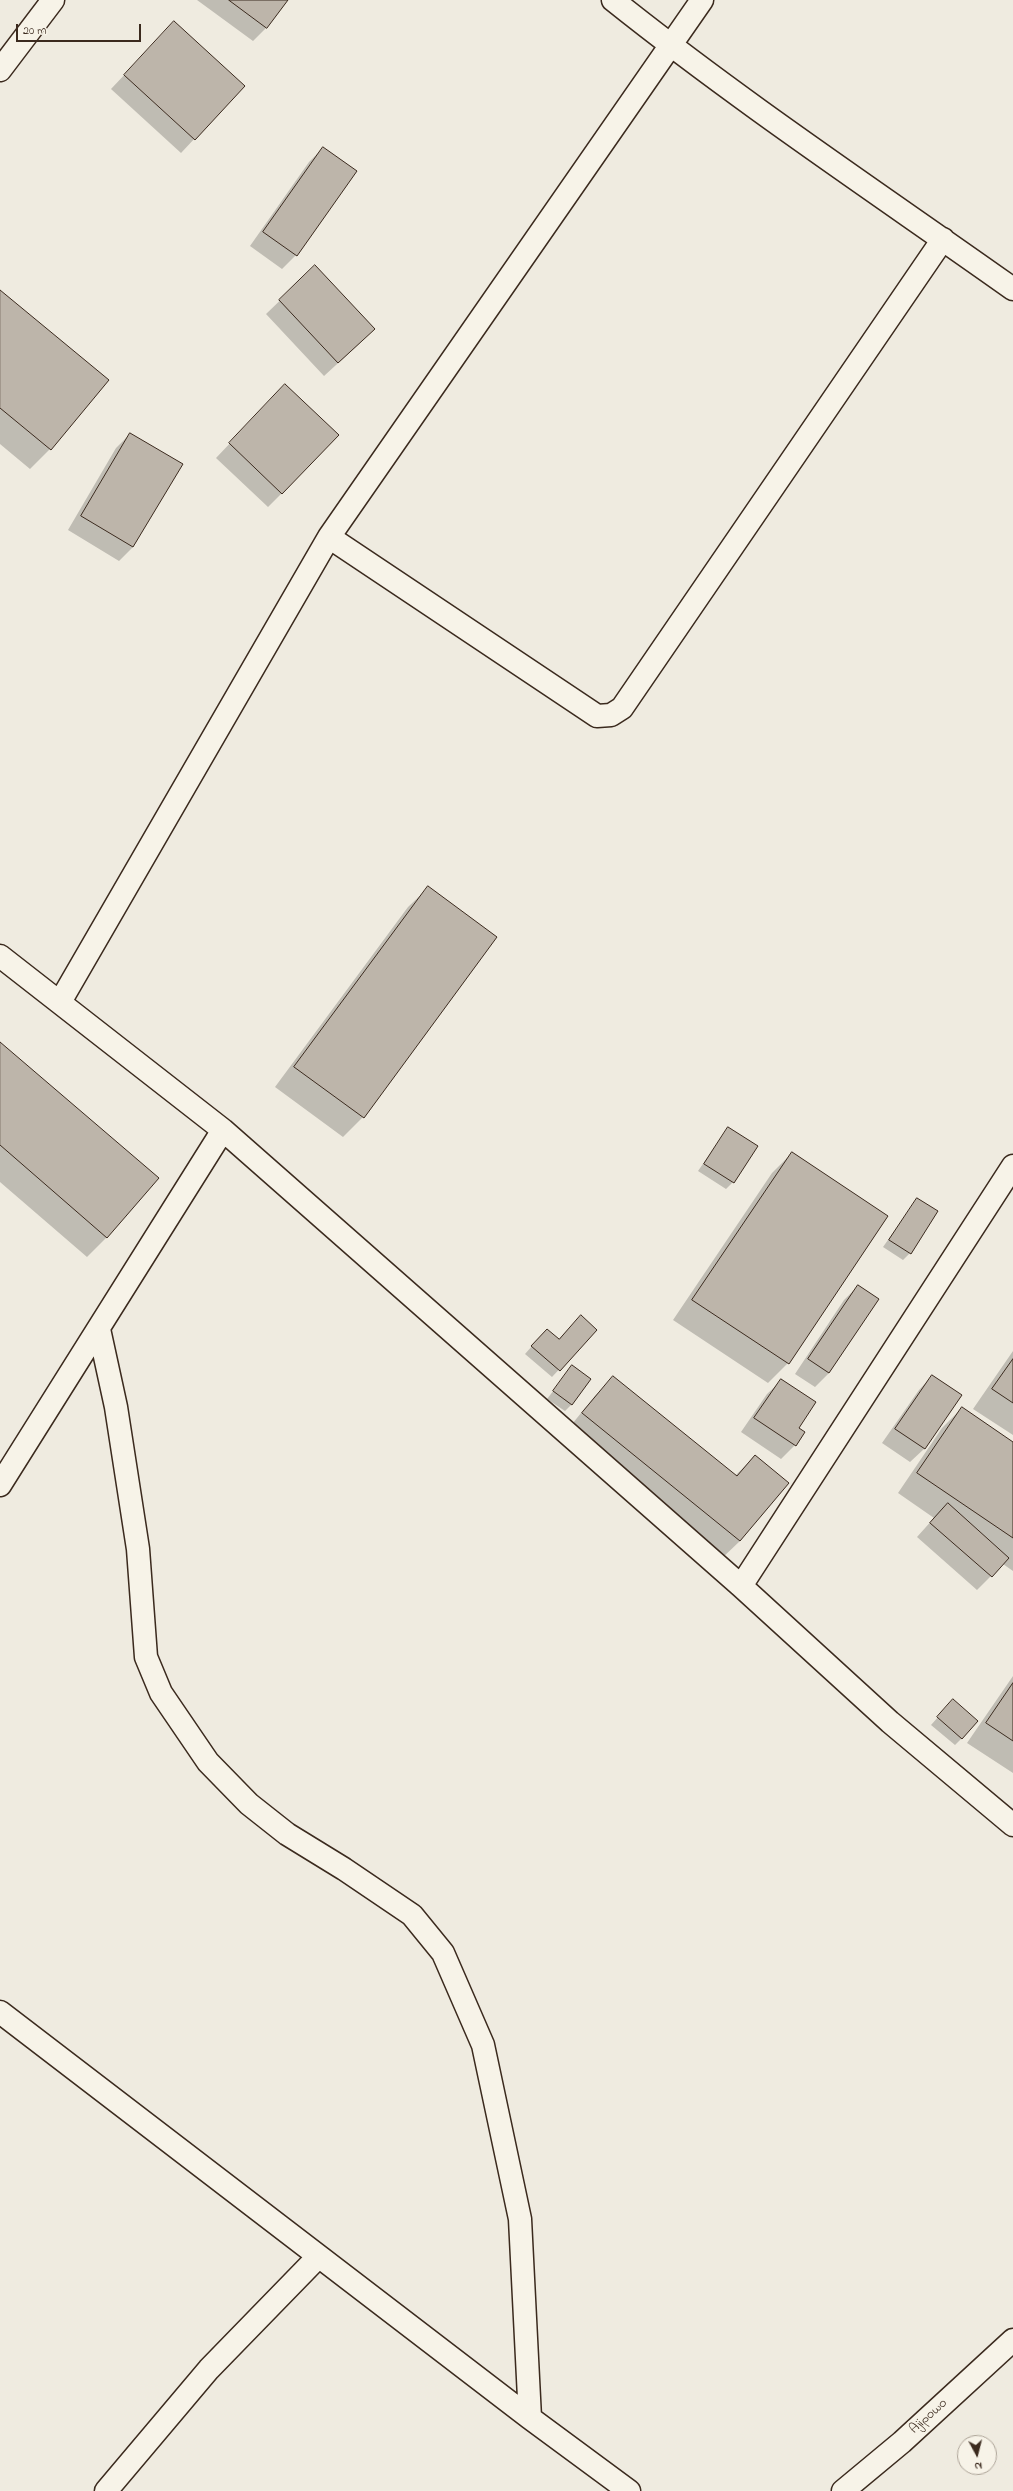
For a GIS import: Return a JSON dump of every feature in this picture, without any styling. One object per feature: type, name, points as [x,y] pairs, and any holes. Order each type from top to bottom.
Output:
[{"type":"street","points":[[0,70],[53,0]]},
{"type":"street","points":[[614,0],[670,45],[795,138],[943,239],[1013,289]]},
{"type":"street","points":[[60,1002],[329,537],[702,0]]},
{"type":"street","points":[[329,537],[597,716],[610,715],[622,708],[943,239]]},
{"type":"street","points":[[0,956],[223,1130],[741,1586],[890,1722],[1013,1825]]},
{"type":"street","points":[[3,1473],[99,1329],[223,1130]]},
{"type":"street","points":[[741,1586],[1013,1166]]},
{"type":"street","points":[[99,1329],[116,1407],[138,1549],[146,1657],[161,1693],[208,1762],[249,1804],[287,1834],[344,1868],[412,1915],[443,1953],[483,2045],[520,2219],[530,2418]]},
{"type":"street","points":[[0,2012],[318,2257],[629,2491]]},
{"type":"street","points":[[106,2491],[209,2369],[318,2257]]},
{"type":"street","name":"Ajipowo","points":[[844,2491],[902,2442],[1013,2340]]},
{"type":"building","points":[[229,0],[288,0],[267,28]]},
{"type":"building","points":[[174,21],[245,86],[195,140],[124,75]]},
{"type":"building","points":[[323,147],[357,171],[297,256],[263,232]]},
{"type":"building","points":[[315,265],[375,329],[338,363],[279,300]]},
{"type":"building","points":[[0,290],[109,380],[51,450],[0,408]]},
{"type":"building","points":[[285,384],[339,435],[282,494],[229,443]]},
{"type":"building","points":[[130,433],[183,464],[133,547],[81,516]]},
{"type":"building","points":[[428,886],[497,937],[364,1118],[294,1067]]},
{"type":"building","points":[[0,1042],[159,1178],[107,1238],[0,1145]]},
{"type":"building","points":[[728,1127],[758,1146],[734,1183],[704,1164]]},
{"type":"building","points":[[792,1152],[888,1216],[789,1364],[692,1300]]},
{"type":"building","points":[[917,1198],[938,1211],[911,1254],[889,1240]]},
{"type":"building","points":[[858,1285],[879,1299],[829,1373],[808,1359]]},
{"type":"building","points":[[581,1315],[597,1330],[560,1371],[531,1346],[547,1329],[559,1339]]},
{"type":"building","points":[[1013,1359],[1013,1403],[992,1389]]},
{"type":"building","points":[[572,1365],[591,1379],[572,1405],[553,1391]]},
{"type":"building","points":[[932,1375],[962,1395],[925,1449],[895,1429]]},
{"type":"building","points":[[613,1376],[737,1476],[755,1455],[789,1483],[740,1541],[582,1413]]},
{"type":"building","points":[[781,1379],[816,1402],[799,1428],[805,1432],[796,1446],[754,1418]]},
{"type":"building","points":[[962,1407],[1013,1442],[1013,1538],[917,1473]]},
{"type":"building","points":[[948,1503],[1009,1558],[992,1577],[930,1523]]},
{"type":"building","points":[[1013,1683],[1013,1741],[986,1723]]},
{"type":"building","points":[[953,1699],[978,1721],[962,1739],[937,1717]]}]
